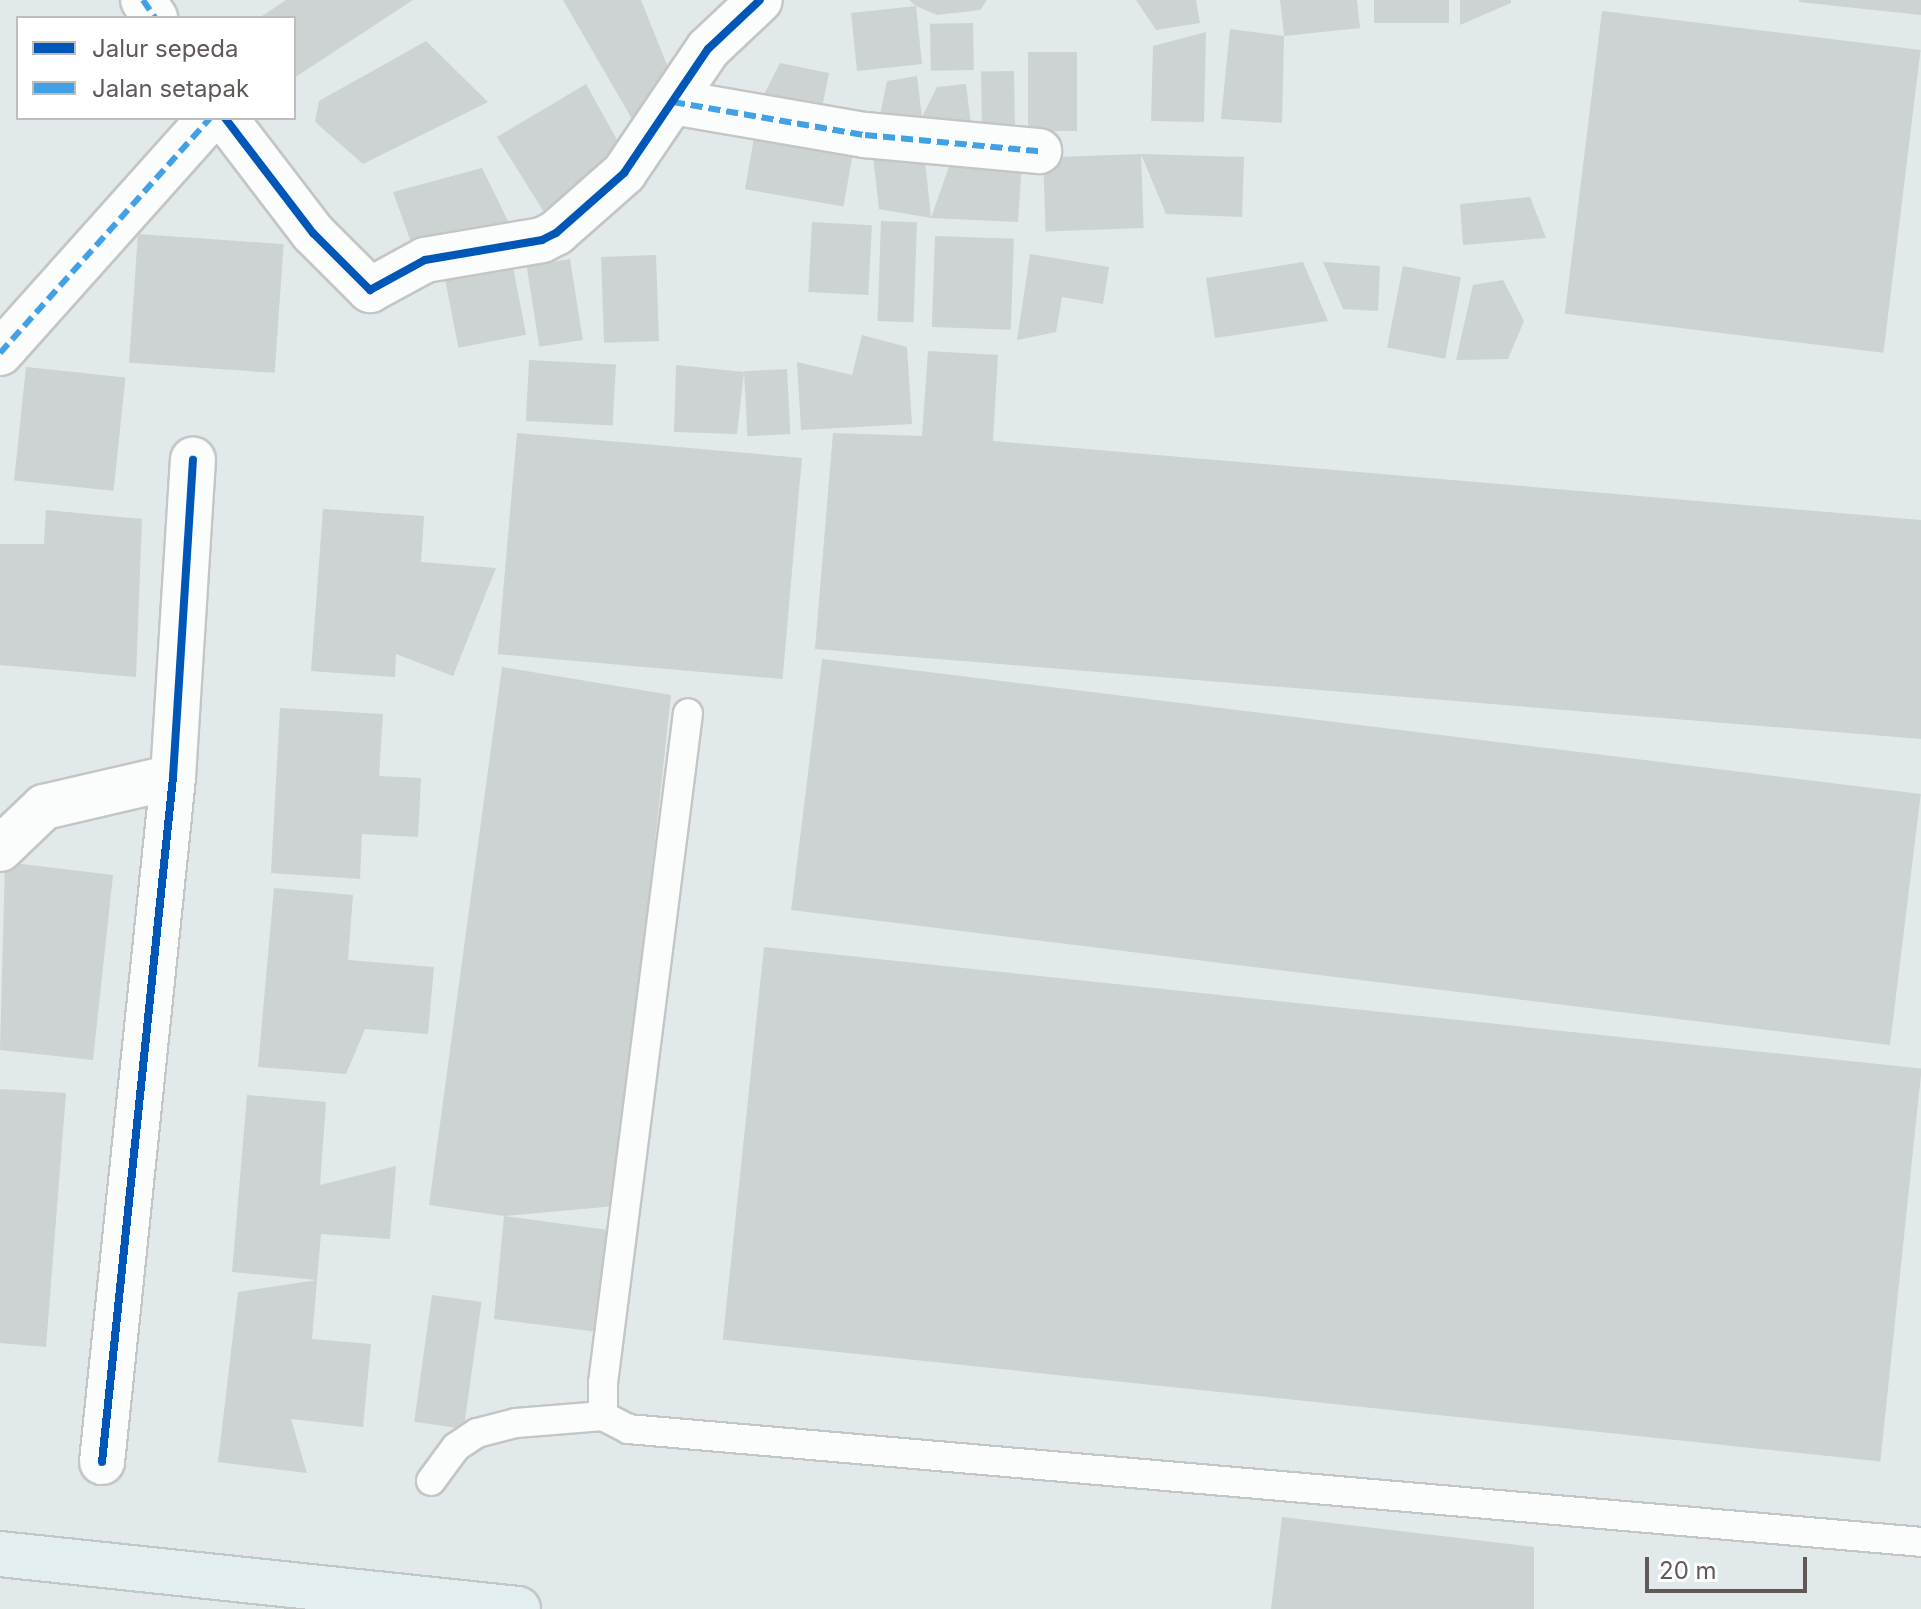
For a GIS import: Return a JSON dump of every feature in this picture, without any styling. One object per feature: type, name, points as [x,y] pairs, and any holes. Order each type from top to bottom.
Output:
[{"type":"highway","points":[[0,1554],[518,1609]]},
{"type":"street","points":[[227,120],[313,233],[370,290],[425,260],[542,240],[556,233],[624,173],[708,49],[760,0]]},
{"type":"street","points":[[673,102],[865,135],[1039,151]]},
{"type":"street","points":[[0,353],[208,120]]},
{"type":"street","points":[[102,1462],[173,777],[193,460]]},
{"type":"street","points":[[0,849],[44,807],[173,777]]},
{"type":"lane","points":[[603,1416],[603,1383],[688,713]]},
{"type":"lane","points":[[431,1481],[456,1447],[477,1433],[516,1423],[603,1416],[628,1429],[1921,1542]]},
{"type":"building","points":[[286,0],[413,0],[296,77],[296,16],[262,16]]},
{"type":"building","points":[[563,0],[641,0],[673,80],[632,119]]},
{"type":"building","points":[[909,0],[987,0],[980,10],[937,15]]},
{"type":"building","points":[[1136,0],[1196,0],[1200,23],[1156,30]]},
{"type":"building","points":[[1280,0],[1357,0],[1360,28],[1284,36]]},
{"type":"building","points":[[1374,0],[1449,0],[1449,23],[1374,23]]},
{"type":"building","points":[[1460,0],[1511,0],[1511,3],[1460,25]]},
{"type":"building","points":[[1921,0],[1921,15],[1799,2]]},
{"type":"building","points":[[916,6],[922,64],[857,71],[851,13]]},
{"type":"building","points":[[1602,11],[1921,50],[1883,353],[1565,314]]},
{"type":"building","points":[[973,23],[974,70],[931,71],[930,24]]},
{"type":"building","points":[[1230,29],[1284,36],[1282,123],[1221,119]]},
{"type":"building","points":[[1206,32],[1204,122],[1151,121],[1153,46]]},
{"type":"building","points":[[426,41],[488,102],[363,164],[315,122],[319,101]]},
{"type":"building","points":[[1028,52],[1077,52],[1077,131],[1028,131]]},
{"type":"building","points":[[780,63],[829,73],[820,118],[758,106]]},
{"type":"building","points":[[1014,71],[1015,124],[982,125],[981,72]]},
{"type":"building","points":[[917,76],[922,117],[879,120],[887,81]]},
{"type":"building","points":[[586,84],[621,147],[547,217],[497,137]]},
{"type":"building","points":[[966,84],[971,125],[922,117],[937,87]]},
{"type":"building","points":[[754,138],[852,155],[843,207],[745,189]]},
{"type":"building","points":[[924,150],[931,218],[879,209],[873,156]]},
{"type":"building","points":[[1141,154],[1144,228],[1046,231],[1043,157]]},
{"type":"building","points":[[1141,154],[1244,157],[1242,217],[1166,214]]},
{"type":"building","points":[[952,158],[1022,162],[1018,222],[931,218]]},
{"type":"building","points":[[482,168],[512,229],[413,248],[393,192]]},
{"type":"building","points":[[1530,197],[1546,238],[1463,245],[1460,204]]},
{"type":"building","points":[[881,221],[917,222],[913,322],[878,321]]},
{"type":"building","points":[[812,222],[872,225],[868,295],[808,292]]},
{"type":"building","points":[[138,234],[284,244],[275,373],[129,363]]},
{"type":"building","points":[[935,236],[1014,239],[1011,330],[932,327]]},
{"type":"building","points":[[1030,254],[1109,267],[1103,304],[1062,297],[1056,332],[1017,340]]},
{"type":"building","points":[[656,255],[659,341],[604,343],[601,257]]},
{"type":"building","points":[[570,259],[583,340],[539,347],[527,266]]},
{"type":"building","points":[[512,262],[526,335],[458,348],[444,275]]},
{"type":"building","points":[[1303,262],[1328,321],[1215,338],[1206,278]]},
{"type":"building","points":[[1323,262],[1380,266],[1378,311],[1343,309]]},
{"type":"building","points":[[1403,266],[1461,277],[1445,359],[1387,347]]},
{"type":"building","points":[[1503,280],[1524,321],[1508,359],[1456,360],[1473,285]]},
{"type":"building","points":[[862,335],[907,347],[912,424],[801,430],[797,362],[852,375]]},
{"type":"building","points":[[928,351],[998,355],[993,441],[1921,520],[1921,739],[815,649],[833,433],[922,436]]},
{"type":"building","points":[[529,360],[616,365],[613,425],[526,421]]},
{"type":"building","points":[[676,365],[744,372],[737,434],[674,432]]},
{"type":"building","points":[[26,367],[125,377],[114,491],[14,480]]},
{"type":"building","points":[[787,369],[790,434],[747,436],[744,371]]},
{"type":"building","points":[[517,433],[802,458],[783,679],[498,654]]},
{"type":"building","points":[[323,509],[424,516],[421,562],[496,568],[453,676],[396,654],[395,677],[311,671]]},
{"type":"building","points":[[46,510],[142,519],[136,677],[0,665],[0,544],[44,544]]},
{"type":"building","points":[[822,659],[1921,794],[1890,1045],[791,910]]},
{"type":"building","points":[[502,667],[671,695],[615,1206],[504,1216],[429,1205]]},
{"type":"building","points":[[280,708],[383,714],[379,776],[421,778],[418,837],[362,834],[360,879],[271,873]]},
{"type":"building","points":[[5,862],[113,875],[93,1060],[0,1050]]},
{"type":"building","points":[[274,888],[353,895],[348,960],[434,967],[428,1034],[365,1029],[346,1074],[258,1067]]},
{"type":"building","points":[[764,947],[1921,1069],[1880,1462],[723,1340]]},
{"type":"building","points":[[0,1089],[66,1093],[46,1347],[0,1343]]},
{"type":"building","points":[[247,1095],[326,1102],[320,1185],[396,1166],[390,1239],[321,1234],[317,1280],[232,1272]]},
{"type":"building","points":[[504,1216],[608,1230],[598,1332],[494,1319]]},
{"type":"building","points":[[317,1280],[312,1339],[371,1344],[363,1427],[291,1419],[307,1473],[218,1462],[238,1292]]},
{"type":"building","points":[[432,1295],[482,1302],[464,1429],[414,1422]]},
{"type":"building","points":[[1282,1517],[1534,1547],[1534,1609],[1271,1609]]},
{"type":"marked path","points":[[143,0],[154,16]]},
{"type":"marked path","points":[[673,102],[865,135],[1039,151]]},
{"type":"marked path","points":[[0,353],[208,120]]},
{"type":"cycle path","points":[[227,120],[313,233],[370,290],[425,260],[542,240],[556,233],[624,173],[708,49],[760,0]]},
{"type":"cycle path","points":[[102,1462],[173,777],[193,460]]}]
